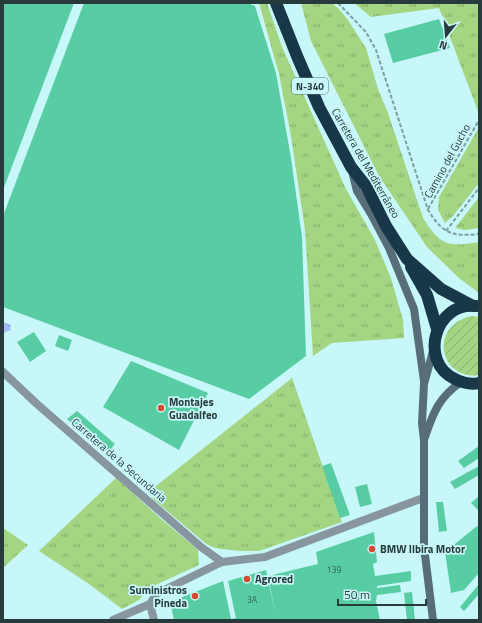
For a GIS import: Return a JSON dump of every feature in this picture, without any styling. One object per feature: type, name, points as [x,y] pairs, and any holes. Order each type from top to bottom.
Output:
[{"type":"highway","name":"Carretera del Mediterráneo","points":[[276,3],[319,107],[351,166],[366,186],[386,226],[407,259],[441,289],[476,306]]},
{"type":"highway","name":"N-340","points":[[407,259],[427,295],[437,329]]},
{"type":"highway","name":"N-340","points":[[476,306],[462,308],[452,312],[443,320],[437,329],[434,338],[434,348],[436,359],[442,369],[451,377],[461,382],[478,384]]},
{"type":"main road","points":[[351,166],[357,191],[389,248],[414,309],[424,384],[422,423],[424,440],[424,546],[433,620]]},
{"type":"main road","points":[[424,384],[434,348]]},
{"type":"main road","points":[[424,440],[434,411],[440,401],[452,388],[461,382]]},
{"type":"street","name":"Carretera de la Secundaria","points":[[3,372],[37,404],[201,547],[222,562]]},
{"type":"street","points":[[114,620],[150,604],[156,594],[222,562],[265,556],[423,498]]},
{"type":"street","points":[[150,604],[154,620]]},
{"type":"path","points":[[338,3],[366,32],[376,50],[428,210],[436,223],[446,231],[466,236],[479,234]]},
{"type":"path","name":"Camino del Gucho","points":[[428,210],[479,120]]},
{"type":"path","points":[[446,231],[479,188]]},
{"type":"green space","points":[[259,3],[267,3],[282,47],[346,189],[375,240],[391,278],[403,320],[404,338],[332,343],[313,356],[305,230],[291,136],[279,74]]},
{"type":"green space","points":[[301,3],[332,3],[348,20],[366,48],[378,89],[388,113],[423,218],[435,234],[446,242],[459,244],[479,242],[479,293],[460,279],[427,247],[379,176],[311,41]]},
{"type":"green space","points":[[354,3],[479,3],[479,114],[439,8],[371,17]]},
{"type":"green space","points":[[479,127],[479,183],[453,216],[445,223],[438,210],[439,197]]},
{"type":"green space","points":[[479,197],[479,228],[465,230],[455,228]]},
{"type":"green space","points":[[471,316],[479,317],[479,375],[466,375],[456,370],[448,362],[444,352],[444,341],[448,331],[457,322]]},
{"type":"green space","points":[[292,378],[342,522],[259,551],[240,551],[212,547],[205,543],[154,500],[151,495],[151,490]]},
{"type":"green space","points":[[116,478],[198,550],[199,565],[149,588],[139,600],[122,609],[89,584],[39,551]]},
{"type":"green space","points":[[3,528],[28,545],[3,568]]},
{"type":"water","points":[[5,323],[11,325],[11,330],[3,333],[3,324]]},
{"type":"building","points":[[3,3],[74,3],[3,190]]},
{"type":"building","points":[[84,3],[247,3],[255,6],[276,73],[291,158],[302,237],[306,356],[249,399],[3,307],[3,216]]},
{"type":"building","points":[[439,19],[450,48],[393,63],[384,34]]},
{"type":"building","points":[[34,332],[46,351],[30,362],[17,342]]},
{"type":"building","points":[[59,335],[72,340],[68,351],[55,346]]},
{"type":"building","points":[[131,361],[208,393],[179,450],[103,407]]},
{"type":"building","points":[[77,411],[115,444],[107,454],[67,419]]},
{"type":"building","points":[[479,446],[479,458],[464,468],[458,461]]},
{"type":"building","points":[[331,463],[350,515],[340,518],[322,466]]},
{"type":"building","points":[[479,466],[479,475],[455,489],[450,482]]},
{"type":"building","points":[[367,484],[372,504],[360,507],[355,487]]},
{"type":"building","points":[[479,496],[479,511],[471,503]]},
{"type":"building","points":[[436,502],[443,502],[447,531],[439,532]]},
{"type":"building","points":[[477,526],[479,529],[479,573],[464,590],[451,593],[445,552]]},
{"type":"building","points":[[374,532],[377,562],[373,564],[375,576],[411,571],[411,581],[377,586],[377,588],[400,585],[401,592],[377,595],[376,601],[380,620],[174,620],[170,602],[223,581],[231,619],[236,618],[228,581],[266,570],[276,617],[268,576],[318,564],[316,552]]},
{"type":"building","points":[[479,584],[479,594],[464,611],[460,607]]},
{"type":"building","points":[[412,592],[415,620],[407,620],[404,593]]},
{"type":"place","name":"Montajes Guadalfeo","points":[[161,408]]},
{"type":"place","name":"BMW Ilbira Motor","points":[[372,549]]},
{"type":"place","name":"Agrored","points":[[247,579]]},
{"type":"place","name":"Suministros Pineda","points":[[195,596]]}]
